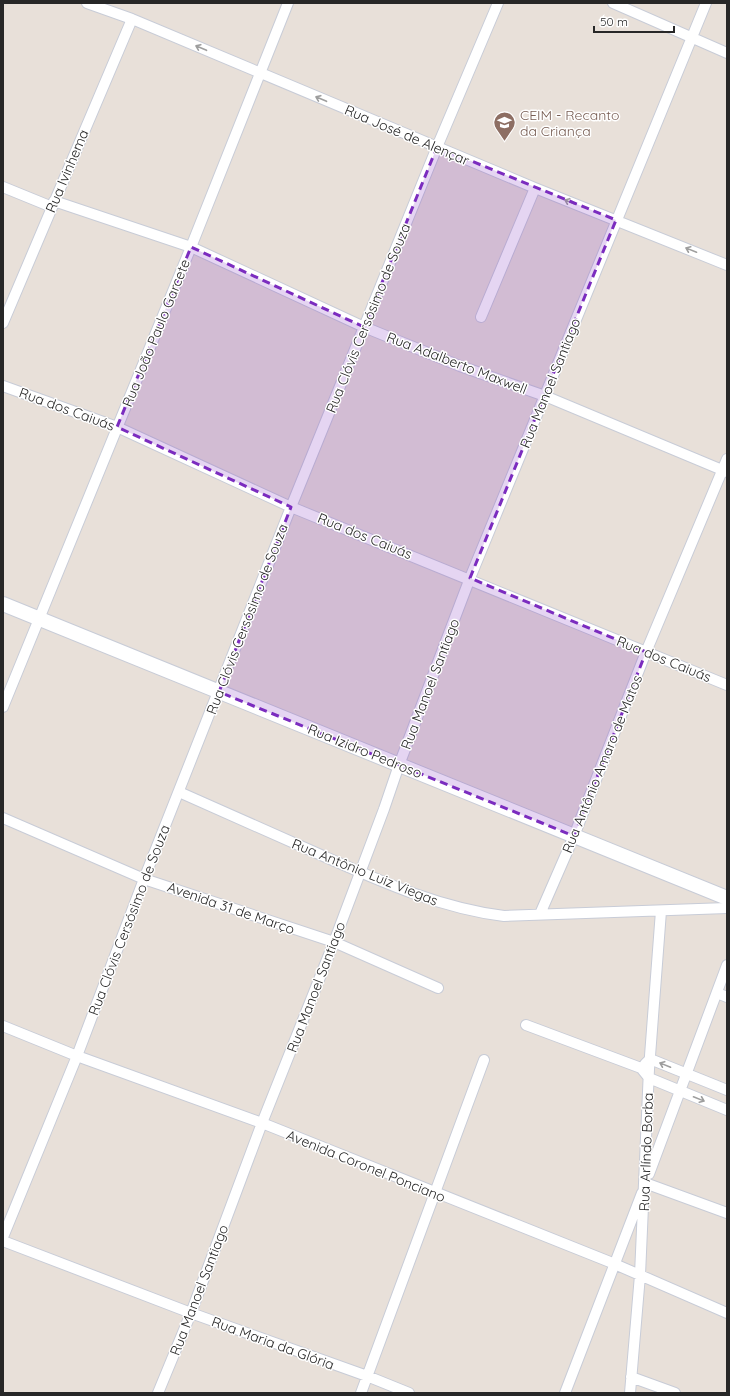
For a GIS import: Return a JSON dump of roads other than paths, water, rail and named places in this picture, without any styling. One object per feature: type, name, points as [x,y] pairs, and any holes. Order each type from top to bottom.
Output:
[{"type":"street","name":"Rua José de Alençar","points":[[87,3],[132,19],[260,74],[727,265]]},
{"type":"street","name":"Rua João Paulo Garcete","points":[[3,707],[191,247],[288,3]]},
{"type":"street","name":"Rua Clóvis Cersósimo de Souza","points":[[3,1237],[77,1056],[144,879],[291,507],[437,147],[498,3]]},
{"type":"street","points":[[613,3],[727,53]]},
{"type":"street","name":"Rua Manoel Santiago","points":[[158,1393],[191,1314],[262,1124],[334,942],[399,764],[470,578],[706,3]]},
{"type":"street","name":"Rua Ivinhema","points":[[3,323],[132,19]]},
{"type":"street","name":"Rua Adalberto Maxwell","points":[[3,187],[191,247],[364,327],[460,366],[545,396],[725,471]]},
{"type":"street","points":[[481,317],[536,188]]},
{"type":"street","name":"Rua dos Caiuás","points":[[3,386],[117,427],[291,507],[470,578],[727,685]]},
{"type":"street","name":"Rua Antônio Amaro de Matos","points":[[540,914],[574,836],[646,652],[725,471],[727,459]]},
{"type":"street","name":"Rua Izidro Pedroso","points":[[3,604],[727,898]]},
{"type":"street","name":"Rua Antônio Luiz Viegas","points":[[179,792],[360,872],[426,899],[472,912],[504,916],[727,908]]},
{"type":"street","name":"Avenida 31 de Março","points":[[3,818],[144,879],[334,942],[438,988]]},
{"type":"street","name":"Rua Arlíndo Borba","points":[[630,1393],[640,1275],[650,1059],[661,911]]},
{"type":"street","points":[[565,1393],[727,965]]},
{"type":"street","points":[[717,993],[727,997]]},
{"type":"street","points":[[526,1025],[641,1068],[649,1078],[727,1110]]},
{"type":"street","name":"Avenida Coronel Ponciano","points":[[3,1026],[77,1056],[262,1124],[614,1264],[727,1313]]},
{"type":"street","points":[[641,1068],[650,1059],[727,1090]]},
{"type":"street","points":[[361,1393],[484,1060]]},
{"type":"street","points":[[645,1183],[727,1213]]},
{"type":"street","name":"Rua Maria da Glória","points":[[3,1241],[191,1314],[367,1376],[409,1393]]},
{"type":"street","points":[[631,1377],[675,1393]]},
{"type":"place","name":"CEIM - Recanto da Criança","points":[[505,142]]}]
